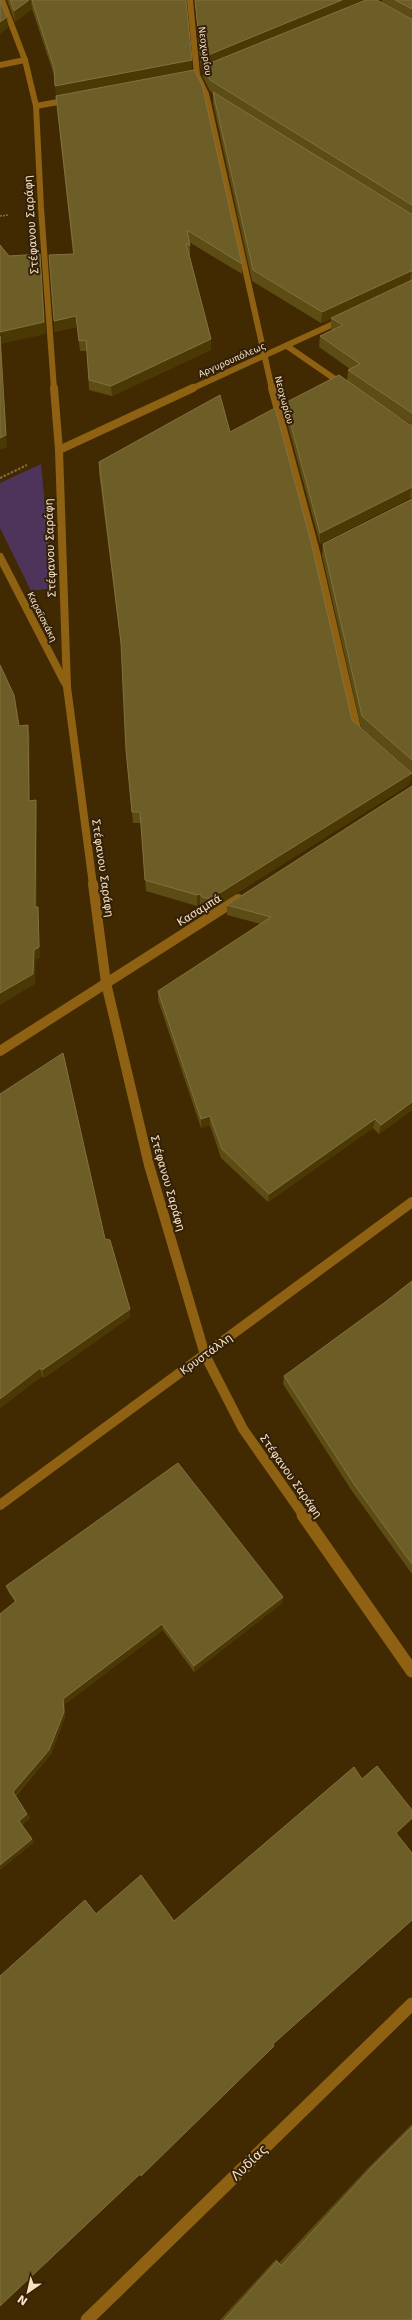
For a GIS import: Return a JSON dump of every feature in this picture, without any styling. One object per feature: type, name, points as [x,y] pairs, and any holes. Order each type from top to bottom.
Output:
[{"type":"street","name":"Στέφανου Σαράφη","points":[[2,0],[25,60],[36,106],[41,208],[59,450],[67,687],[106,983],[149,1165],[205,1355],[244,1429],[412,1672]]},
{"type":"street","name":"Νεοχωρίου","points":[[190,0],[193,76],[209,96],[263,356],[320,551],[356,730],[367,740]]},
{"type":"street","points":[[0,65],[25,60]]},
{"type":"street","points":[[193,76],[204,72]]},
{"type":"street","points":[[36,106],[74,99]]},
{"type":"street","name":"Αργυρουπόλεως","points":[[59,450],[350,316]]},
{"type":"street","points":[[287,346],[353,391]]},
{"type":"street","name":"Καραϊσκάκη","points":[[0,557],[67,687]]},
{"type":"street","name":"Κασαμπά","points":[[0,1051],[246,894]]},
{"type":"street","name":"Κρυστάλλη","points":[[0,1505],[412,1202]]},
{"type":"street","name":"Λυδίας","points":[[87,2320],[412,2004]]},
{"type":"shaded area","points":[[41,464],[53,588],[31,591],[0,528],[0,483]]},
{"type":"building","points":[[0,0],[7,17],[0,22]]},
{"type":"building","points":[[10,0],[29,0],[14,11]]},
{"type":"building","points":[[32,0],[186,0],[192,60],[55,86],[54,68]]},
{"type":"building","points":[[195,0],[342,0],[201,58]]},
{"type":"building","points":[[366,0],[377,0],[412,19],[412,205],[210,80],[203,66]]},
{"type":"building","points":[[395,0],[412,0],[412,9]]},
{"type":"building","points":[[194,70],[202,85],[242,264],[187,230],[190,246],[186,243],[211,339],[111,386],[89,380],[86,340],[79,341],[76,316],[54,321],[49,255],[74,254],[56,96]]},
{"type":"building","points":[[213,92],[412,214],[412,271],[322,312],[253,270]]},
{"type":"building","points":[[0,245],[9,256],[40,254],[44,322],[0,332]]},
{"type":"building","points":[[412,280],[412,413],[348,370],[360,364],[320,336],[343,325],[331,318]]},
{"type":"building","points":[[0,336],[6,435],[0,438]]},
{"type":"building","points":[[339,375],[412,425],[412,487],[320,533],[285,403]]},
{"type":"building","points":[[220,395],[230,432],[275,408],[311,542],[352,720],[412,773],[210,899],[202,897],[200,894],[197,895],[145,880],[140,812],[132,812],[126,750],[121,643],[99,462]]},
{"type":"building","points":[[412,499],[412,760],[362,716],[323,544]]},
{"type":"building","points":[[0,665],[14,695],[19,726],[28,725],[29,801],[36,800],[35,907],[38,907],[39,947],[34,950],[33,974],[0,993]]},
{"type":"building","points":[[412,786],[412,1102],[381,1125],[375,1119],[269,1194],[222,1149],[210,1116],[201,1119],[158,991],[271,917],[227,905]]},
{"type":"building","points":[[63,1053],[105,1239],[110,1240],[130,1309],[42,1370],[40,1368],[0,1399],[0,1094]]},
{"type":"building","points":[[412,1281],[412,1564],[354,1484],[284,1376]]},
{"type":"building","points":[[178,1463],[283,1597],[194,1666],[162,1624],[63,1699],[64,1712],[49,1750],[13,1792],[27,1814],[19,1821],[32,1839],[0,1865],[0,1614],[16,1601],[6,1586]]},
{"type":"building","points":[[377,1766],[412,1810],[412,1818],[396,1833],[412,1853],[412,1920],[273,2044],[274,2046],[141,2176],[140,2174],[0,2306],[0,1976],[85,1900],[96,1914],[141,1875],[174,1921],[354,1767],[362,1779]]},
{"type":"building","points":[[412,2127],[412,2320],[224,2320],[277,2261],[281,2266],[370,2169]]}]
